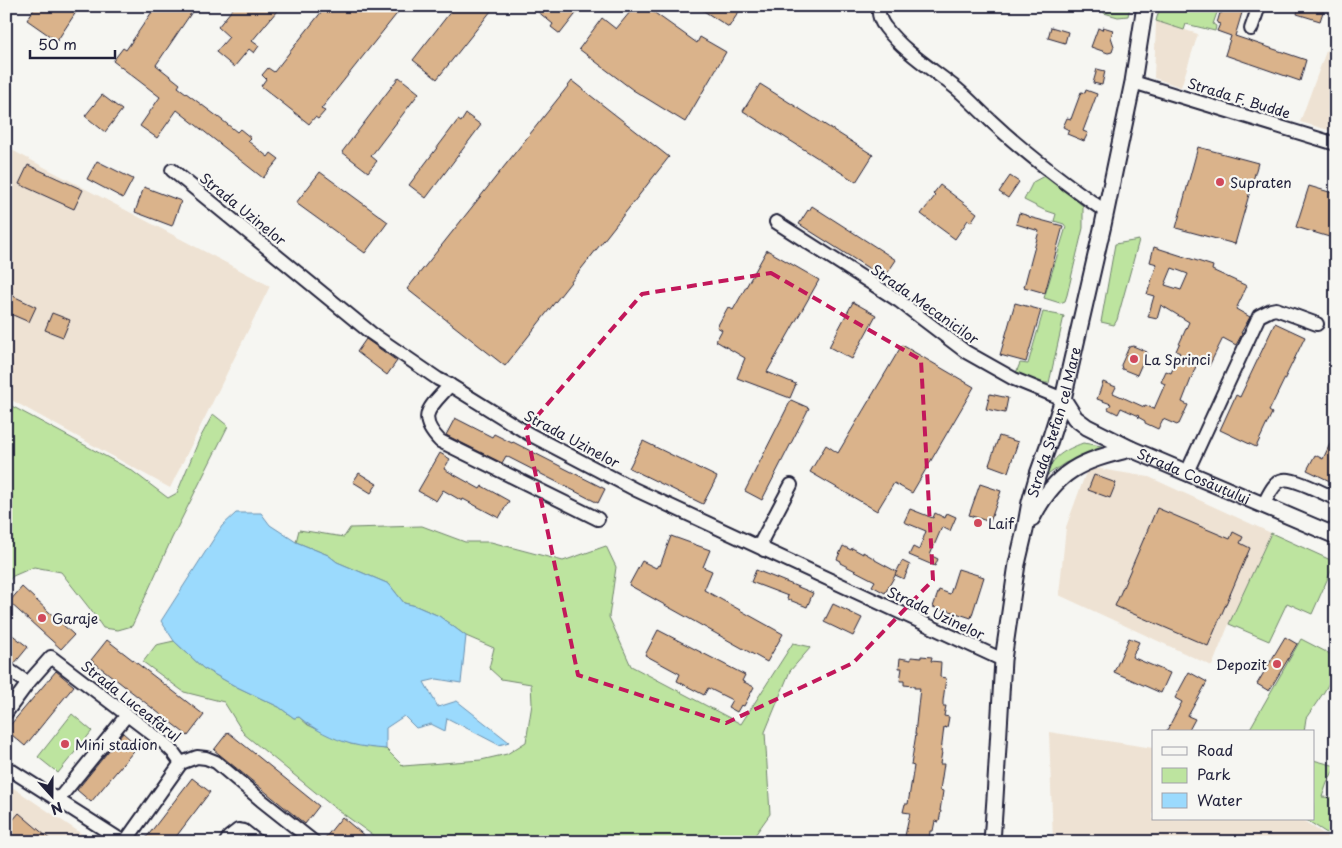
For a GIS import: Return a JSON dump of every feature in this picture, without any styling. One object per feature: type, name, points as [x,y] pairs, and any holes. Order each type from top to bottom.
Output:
[{"type":"main road","name":"Strada Ștefan cel Mare","points":[[992,842],[1003,660],[1017,564],[1030,502],[1063,399],[1106,212],[1133,82],[1145,6]]},
{"type":"main road","name":"Strada Cosăuțului","points":[[1063,399],[1075,418],[1086,427],[1131,449],[1336,536]]},
{"type":"main road","points":[[1025,530],[1041,501],[1061,478],[1083,463],[1131,449]]},
{"type":"street","points":[[879,6],[878,12],[884,26],[911,54],[956,88],[990,120],[1063,182],[1106,212]]},
{"type":"street","points":[[1251,29],[1259,6]]},
{"type":"street","name":"Strada F. Budde","points":[[1133,82],[1336,144]]},
{"type":"street","name":"Strada Uzinelor","points":[[172,170],[371,333],[438,379],[529,434],[636,490],[1003,660]]},
{"type":"street","name":"Strada Mecanicilor","points":[[776,222],[899,301],[966,352],[1014,379],[1063,399]]},
{"type":"street","points":[[1186,472],[1260,316],[1276,309],[1317,324]]},
{"type":"street","points":[[450,385],[428,410],[427,419],[429,427],[440,441],[598,519]]},
{"type":"street","points":[[1263,505],[1274,486],[1282,480],[1291,479],[1336,499]]},
{"type":"street","points":[[764,550],[762,540],[791,485]]},
{"type":"street","name":"Strada Luceafărul","points":[[28,683],[51,657],[164,744],[181,762],[197,757],[216,762],[260,800],[314,842]]},
{"type":"street","points":[[6,668],[28,683],[6,713]]},
{"type":"street","points":[[58,800],[127,715]]},
{"type":"street","points":[[6,766],[124,842],[181,762]]},
{"type":"street","points":[[226,842],[238,830],[244,831],[258,842]]},
{"type":"highlighted area","points":[[771,273],[921,360],[933,580],[853,663],[726,723],[578,675],[526,429],[642,294]]},
{"type":"shaded area","points":[[1156,21],[1198,34],[1181,87],[1154,78]]},
{"type":"shaded area","points":[[1336,24],[1336,132],[1300,122]]},
{"type":"shaded area","points":[[6,147],[270,286],[170,488],[6,397]]},
{"type":"shaded area","points":[[1088,467],[1149,477],[1271,533],[1212,666],[1059,595],[1066,527]]},
{"type":"shaded area","points":[[1049,732],[1152,748],[1152,820],[1303,820],[1336,842],[1053,842]]},
{"type":"shaded area","points":[[6,783],[94,842],[6,842]]},
{"type":"green space","points":[[1104,6],[1130,6],[1128,16],[1118,17],[1104,13]]},
{"type":"green space","points":[[1160,6],[1222,6],[1221,10],[1218,10],[1213,24],[1216,26],[1215,31],[1186,24],[1184,30],[1156,21]]},
{"type":"green space","points":[[1046,175],[1083,206],[1083,228],[1067,295],[1065,301],[1060,303],[1044,298],[1066,227],[1064,224],[1054,221],[1056,214],[1024,200],[1033,182]]},
{"type":"green space","points":[[1139,240],[1117,320],[1114,325],[1101,322],[1115,244]]},
{"type":"green space","points":[[1043,312],[1064,316],[1049,383],[1037,381],[1016,373],[1020,363],[1028,364]]},
{"type":"green space","points":[[6,403],[131,470],[168,498],[177,493],[199,440],[213,414],[228,426],[172,538],[132,626],[118,630],[103,628],[61,572],[34,567],[13,576],[6,584]]},
{"type":"green space","points":[[1083,443],[1108,447],[1065,463],[1046,476],[1052,463],[1060,455],[1070,448]]},
{"type":"green space","points":[[422,526],[465,542],[491,542],[563,561],[606,546],[616,567],[609,617],[631,666],[741,724],[793,643],[811,647],[790,671],[765,732],[770,814],[750,842],[382,842],[331,805],[244,734],[224,702],[184,692],[143,662],[156,645],[174,641],[203,668],[235,686],[279,707],[294,718],[299,717],[308,725],[351,744],[386,749],[403,766],[481,760],[507,754],[526,742],[532,704],[531,684],[501,679],[489,668],[494,648],[466,636],[439,616],[404,603],[389,584],[296,542],[299,530],[344,537],[350,528]]},
{"type":"green space","points":[[1271,533],[1335,562],[1312,614],[1287,603],[1269,641],[1229,624]]},
{"type":"green space","points":[[1301,639],[1336,657],[1336,678],[1330,681],[1306,718],[1304,730],[1249,730]]},
{"type":"green space","name":"Mini stadion","points":[[72,714],[92,731],[58,773],[38,757]]},
{"type":"green space","points":[[1314,760],[1336,766],[1322,797],[1336,798],[1336,839],[1307,820],[1314,820]]},
{"type":"water","points":[[236,513],[261,513],[270,525],[296,542],[389,584],[404,603],[439,616],[466,636],[461,683],[437,679],[424,682],[438,707],[457,701],[509,742],[499,745],[447,718],[445,731],[431,724],[416,728],[404,716],[386,728],[386,749],[355,745],[310,726],[299,717],[294,718],[279,707],[203,668],[174,641],[161,621],[222,526]]},
{"type":"building","points":[[36,6],[80,6],[57,41],[27,20]]},
{"type":"building","points":[[156,6],[196,6],[156,65],[180,84],[178,87],[237,132],[240,129],[251,138],[248,141],[268,157],[271,153],[279,159],[263,178],[177,110],[157,138],[140,126],[160,97],[113,61],[123,48],[126,50]]},
{"type":"building","points":[[235,6],[281,6],[252,41],[259,46],[254,53],[249,49],[234,67],[216,52],[229,37],[218,27]]},
{"type":"building","points":[[326,6],[403,6],[321,109],[325,111],[318,119],[315,117],[309,124],[261,86],[266,79],[262,75],[268,68],[274,72]]},
{"type":"building","points":[[455,6],[495,6],[437,79],[413,60]]},
{"type":"building","points":[[531,6],[582,6],[560,34],[551,27],[553,24]]},
{"type":"building","points":[[635,6],[645,6],[697,43],[700,37],[726,52],[685,122],[633,90],[579,49],[602,18],[616,29]]},
{"type":"building","points":[[696,6],[734,6],[740,10],[729,27]]},
{"type":"building","points":[[1224,6],[1244,6],[1235,36],[1306,60],[1300,81],[1225,55],[1231,36],[1217,31],[1220,24],[1217,23]]},
{"type":"building","points":[[1299,6],[1325,6],[1320,21],[1297,14]]},
{"type":"building","points":[[1051,27],[1068,32],[1065,43],[1048,38]]},
{"type":"building","points":[[1103,27],[1113,30],[1111,37],[1114,46],[1112,52],[1108,53],[1091,47],[1098,28],[1102,30]]},
{"type":"building","points":[[1097,69],[1105,71],[1102,85],[1093,83]]},
{"type":"building","points":[[399,77],[419,93],[371,156],[377,161],[368,172],[342,152]]},
{"type":"building","points":[[572,81],[669,157],[505,366],[407,289]]},
{"type":"building","points":[[760,84],[873,155],[856,182],[743,111]]},
{"type":"building","points":[[1086,90],[1097,94],[1083,131],[1088,133],[1084,141],[1067,134],[1069,130],[1063,127],[1067,118],[1071,119],[1081,92],[1085,93]]},
{"type":"building","points":[[102,95],[122,110],[105,132],[85,116]]},
{"type":"building","points":[[466,114],[481,125],[426,198],[409,185],[458,120],[461,122]]},
{"type":"building","name":"Supraten","points":[[1198,147],[1258,163],[1235,244],[1176,228]]},
{"type":"building","points":[[97,161],[133,179],[123,198],[87,179]]},
{"type":"building","points":[[28,165],[83,190],[74,209],[19,184]]},
{"type":"building","points":[[320,172],[388,222],[365,253],[296,203]]},
{"type":"building","points":[[1010,176],[1019,182],[1008,198],[999,192]]},
{"type":"building","points":[[940,185],[977,213],[971,222],[968,220],[955,239],[921,214],[935,196],[933,194]]},
{"type":"building","points":[[1309,186],[1336,194],[1336,239],[1296,227]]},
{"type":"building","points":[[144,187],[181,201],[172,226],[135,212]]},
{"type":"building","points":[[812,206],[896,260],[884,278],[799,224]]},
{"type":"building","points":[[1019,213],[1063,226],[1045,293],[1024,287],[1039,231],[1016,224]]},
{"type":"building","points":[[1154,247],[1213,266],[1212,270],[1247,286],[1236,309],[1250,317],[1236,345],[1223,338],[1209,366],[1198,361],[1182,402],[1188,405],[1179,424],[1177,425],[1163,419],[1158,429],[1145,423],[1139,416],[1121,408],[1118,414],[1108,409],[1111,404],[1097,399],[1103,382],[1116,387],[1113,393],[1144,407],[1145,405],[1154,409],[1165,384],[1161,382],[1166,371],[1171,373],[1180,353],[1176,351],[1189,322],[1161,305],[1157,319],[1148,317],[1154,296],[1147,294],[1157,264],[1150,262]],"holes":[[[1172,268],[1188,274],[1181,290],[1165,285]]]},
{"type":"building","points":[[767,250],[819,280],[767,372],[796,384],[790,398],[737,378],[745,358],[716,341],[722,330],[717,327],[728,307],[733,310]]},
{"type":"building","points":[[9,294],[36,307],[29,322],[6,312],[6,300]]},
{"type":"building","points":[[853,302],[876,315],[852,359],[829,347]]},
{"type":"building","points":[[1015,303],[1041,310],[1026,362],[1000,355]]},
{"type":"building","points":[[52,313],[70,320],[63,337],[45,330]]},
{"type":"building","points":[[1275,323],[1305,337],[1269,411],[1272,413],[1256,447],[1220,430],[1236,395],[1240,397]]},
{"type":"building","points":[[366,339],[397,361],[387,375],[357,352]]},
{"type":"building","points":[[902,345],[974,387],[912,493],[894,483],[877,511],[810,472],[826,445],[838,453]]},
{"type":"building","name":"La Sprinci","points":[[1133,346],[1147,352],[1137,375],[1122,369],[1121,365],[1129,347]]},
{"type":"building","points":[[990,394],[1008,398],[1005,413],[986,409]]},
{"type":"building","points":[[791,400],[809,408],[762,500],[745,491]]},
{"type":"building","points":[[455,418],[492,437],[494,434],[513,442],[605,489],[598,503],[506,456],[502,463],[446,435]]},
{"type":"building","points":[[1336,431],[1336,484],[1307,470],[1315,455],[1323,459]]},
{"type":"building","points":[[999,436],[1018,442],[1008,472],[989,465]]},
{"type":"building","points":[[643,441],[717,477],[703,504],[629,468]]},
{"type":"building","points":[[440,453],[450,459],[444,469],[480,489],[482,486],[509,501],[499,518],[443,490],[436,501],[418,491]]},
{"type":"building","points":[[359,473],[377,484],[371,493],[353,482]]},
{"type":"building","points":[[1094,475],[1116,483],[1110,498],[1088,490]]},
{"type":"building","points":[[980,484],[1001,491],[990,522],[969,515]]},
{"type":"building","points":[[1157,508],[1230,539],[1233,532],[1243,537],[1240,543],[1250,548],[1208,646],[1115,606]]},
{"type":"building","points":[[910,509],[933,518],[935,513],[945,518],[947,513],[956,517],[950,531],[942,527],[930,555],[938,559],[935,566],[909,555],[913,547],[919,550],[926,531],[904,522]]},
{"type":"building","points":[[671,536],[710,550],[703,567],[712,571],[704,590],[783,634],[767,662],[629,585],[642,561],[656,568],[658,565],[660,566]]},
{"type":"building","points":[[843,546],[863,554],[863,552],[897,572],[885,593],[872,586],[875,581],[840,563],[841,561],[837,559]]},
{"type":"building","points":[[902,561],[910,565],[904,579],[895,575]]},
{"type":"building","points":[[958,569],[984,577],[971,618],[933,607],[939,590],[950,594]]},
{"type":"building","points":[[756,570],[813,593],[807,607],[787,599],[788,596],[751,582]]},
{"type":"building","name":"Garaje","points":[[22,587],[74,635],[61,649],[9,602]]},
{"type":"building","points":[[833,604],[862,618],[853,636],[824,622]]},
{"type":"building","points":[[6,630],[28,647],[14,664],[6,659]]},
{"type":"building","points":[[658,630],[745,675],[742,681],[754,687],[744,706],[741,705],[737,712],[728,707],[732,700],[708,688],[704,695],[677,681],[680,674],[645,655]]},
{"type":"building","name":"Depozit","points":[[1285,637],[1297,644],[1269,691],[1257,684]]},
{"type":"building","points":[[1129,638],[1139,642],[1132,657],[1170,673],[1161,693],[1114,672]]},
{"type":"building","points":[[107,640],[204,715],[188,736],[91,660]]},
{"type":"building","points":[[921,656],[932,657],[931,661],[941,662],[940,677],[946,678],[943,701],[943,706],[946,706],[944,716],[949,717],[947,728],[944,727],[941,752],[940,764],[944,764],[940,790],[943,791],[941,811],[939,822],[935,821],[933,831],[930,831],[929,840],[905,836],[910,813],[903,812],[905,804],[908,804],[914,766],[911,765],[920,688],[904,685],[904,681],[900,681],[902,668],[899,668],[900,658],[911,660],[911,657],[921,658]]},
{"type":"building","points":[[56,671],[74,686],[25,746],[6,730]]},
{"type":"building","points":[[1189,672],[1207,682],[1188,716],[1195,719],[1189,730],[1167,730],[1182,702],[1175,698]]},
{"type":"building","points":[[228,732],[319,806],[305,824],[214,750]]},
{"type":"building","points":[[123,733],[138,746],[91,802],[77,790]]},
{"type":"building","points":[[192,778],[210,792],[172,842],[143,842]]},
{"type":"building","points":[[19,813],[53,842],[6,842],[6,828]]},
{"type":"building","points":[[342,817],[372,842],[330,842],[325,838]]},
{"type":"place","name":"Supraten","points":[[1220,182]]},
{"type":"place","name":"La Sprinci","points":[[1134,359]]},
{"type":"place","name":"Laif","points":[[978,523]]},
{"type":"place","name":"Garaje","points":[[42,618]]},
{"type":"place","name":"Depozit","points":[[1277,664]]},
{"type":"place","name":"Mini stadion","points":[[65,744]]}]
